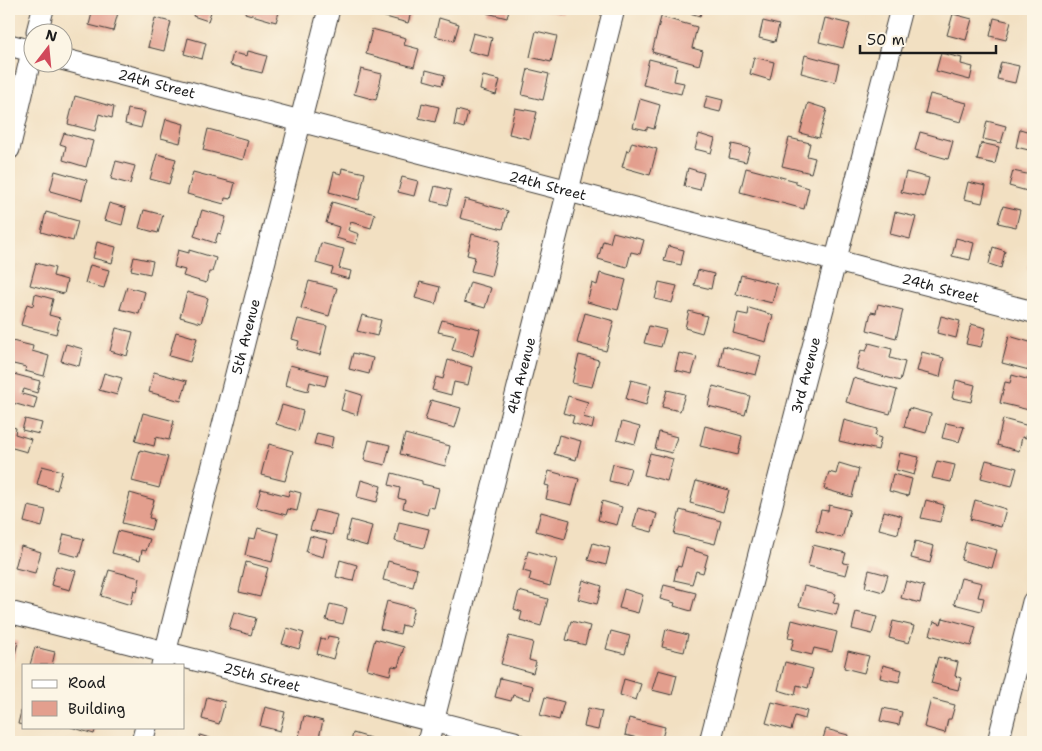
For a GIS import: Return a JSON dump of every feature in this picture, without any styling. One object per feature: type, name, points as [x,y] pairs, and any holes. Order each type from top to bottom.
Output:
[{"type":"street","points":[[40,22],[43,9]]},
{"type":"street","name":"5th Avenue","points":[[164,659],[329,9]]},
{"type":"street","name":"4th Avenue","points":[[428,742],[614,9]]},
{"type":"street","name":"3rd Avenue","points":[[710,742],[901,9]]},
{"type":"street","points":[[9,45],[22,49]]},
{"type":"street","name":"24th Street","points":[[72,62],[1033,312]]},
{"type":"street","points":[[9,148],[27,72]]},
{"type":"street","points":[[998,742],[1033,602]]},
{"type":"street","name":"25th Street","points":[[9,612],[164,659],[433,721],[514,742]]},
{"type":"street","points":[[142,742],[146,728]]},
{"type":"building","points":[[93,9],[119,9],[113,31],[89,25]]},
{"type":"building","points":[[195,9],[212,9],[208,21],[193,16]]},
{"type":"building","points":[[246,9],[280,9],[276,22],[245,13]]},
{"type":"building","points":[[379,9],[412,9],[408,23],[378,15]]},
{"type":"building","points":[[488,9],[509,9],[507,18],[487,13]]},
{"type":"building","points":[[540,9],[566,9],[564,15]]},
{"type":"building","points":[[676,9],[702,9],[700,16]]},
{"type":"building","points":[[953,14],[972,19],[966,40],[947,35]]},
{"type":"building","points":[[661,17],[697,27],[692,48],[703,51],[699,65],[652,52]]},
{"type":"building","points":[[155,18],[171,22],[164,51],[148,47]]},
{"type":"building","points":[[439,18],[459,24],[454,41],[435,36]]},
{"type":"building","points":[[825,18],[850,24],[843,48],[819,42]]},
{"type":"building","points":[[994,18],[1011,22],[1006,40],[990,36]]},
{"type":"building","points":[[763,21],[779,25],[775,42],[759,38]]},
{"type":"building","points":[[372,29],[406,38],[404,45],[419,49],[414,67],[366,54]]},
{"type":"building","points":[[536,31],[557,36],[551,62],[530,57]]},
{"type":"building","points":[[473,33],[492,38],[488,56],[468,51]]},
{"type":"building","points":[[188,38],[206,43],[202,59],[184,54]]},
{"type":"building","points":[[248,51],[267,56],[262,73],[230,65],[233,53],[247,56]]},
{"type":"building","points":[[941,53],[962,58],[961,64],[973,67],[970,80],[936,71]]},
{"type":"building","points":[[805,55],[839,64],[835,82],[801,73]]},
{"type":"building","points":[[754,57],[774,62],[770,80],[750,74]]},
{"type":"building","points":[[649,59],[677,66],[674,81],[684,83],[681,94],[643,85]]},
{"type":"building","points":[[1001,62],[1019,66],[1015,83],[997,79]]},
{"type":"building","points":[[361,69],[382,74],[376,100],[354,94]]},
{"type":"building","points":[[528,69],[549,74],[543,100],[522,95]]},
{"type":"building","points":[[426,70],[445,75],[442,85],[424,80]]},
{"type":"building","points":[[483,76],[500,80],[496,95],[480,90]]},
{"type":"building","points":[[930,94],[967,103],[961,122],[925,113]]},
{"type":"building","points":[[75,96],[114,107],[112,118],[99,114],[95,131],[68,124]]},
{"type":"building","points":[[707,96],[723,100],[720,112],[704,108]]},
{"type":"building","points":[[640,99],[660,105],[654,129],[647,127],[647,130],[633,127]]},
{"type":"building","points":[[422,103],[439,107],[435,122],[419,118]]},
{"type":"building","points":[[808,103],[827,109],[819,138],[800,133]]},
{"type":"building","points":[[515,108],[537,112],[530,139],[509,134]]},
{"type":"building","points":[[128,109],[145,112],[141,128],[125,124]]},
{"type":"building","points":[[457,110],[468,113],[464,128],[454,125]]},
{"type":"building","points":[[166,119],[184,124],[180,143],[161,138]]},
{"type":"building","points":[[987,121],[1006,126],[1001,143],[983,139]]},
{"type":"building","points":[[208,129],[248,140],[243,160],[203,150]]},
{"type":"building","points":[[1020,129],[1033,133],[1033,151],[1016,147]]},
{"type":"building","points":[[920,132],[953,141],[948,159],[915,150]]},
{"type":"building","points":[[64,133],[93,141],[86,167],[63,160],[66,146],[60,144]]},
{"type":"building","points":[[699,134],[715,139],[711,153],[695,149]]},
{"type":"building","points":[[789,138],[810,143],[807,156],[815,158],[811,173],[782,166]]},
{"type":"building","points":[[632,142],[657,149],[650,175],[622,167],[627,150],[629,151]]},
{"type":"building","points":[[981,143],[999,147],[995,164],[977,160]]},
{"type":"building","points":[[732,144],[750,148],[746,162],[729,158]]},
{"type":"building","points":[[157,154],[176,159],[169,184],[150,179]]},
{"type":"building","points":[[116,161],[135,166],[130,184],[111,179]]},
{"type":"building","points":[[342,168],[365,173],[359,200],[329,192],[334,172],[341,174]]},
{"type":"building","points":[[688,168],[704,173],[700,190],[684,186]]},
{"type":"building","points":[[746,168],[796,181],[796,184],[809,188],[804,209],[740,192]]},
{"type":"building","points":[[55,171],[87,180],[82,200],[50,191]]},
{"type":"building","points":[[1013,171],[1031,175],[1027,191],[1009,186]]},
{"type":"building","points":[[193,172],[235,183],[231,199],[225,198],[224,204],[187,194]]},
{"type":"building","points":[[906,172],[929,178],[924,197],[901,192]]},
{"type":"building","points":[[402,177],[418,181],[414,196],[398,192]]},
{"type":"building","points":[[968,182],[986,186],[982,203],[964,199]]},
{"type":"building","points":[[435,186],[451,190],[447,205],[431,201]]},
{"type":"building","points":[[465,199],[508,211],[503,229],[460,218]]},
{"type":"building","points":[[332,202],[375,214],[371,228],[351,222],[348,230],[359,234],[356,244],[336,238],[339,227],[326,223]]},
{"type":"building","points":[[109,203],[126,208],[122,225],[104,220]]},
{"type":"building","points":[[1003,206],[1020,210],[1016,227],[998,223]]},
{"type":"building","points":[[144,210],[163,215],[158,233],[139,228]]},
{"type":"building","points":[[202,210],[226,217],[221,234],[218,233],[215,243],[194,236]]},
{"type":"building","points":[[46,212],[78,221],[73,241],[41,232]]},
{"type":"building","points":[[895,212],[916,217],[910,239],[890,234]]},
{"type":"building","points":[[613,232],[644,240],[640,254],[631,252],[627,267],[598,259],[603,241],[610,243]]},
{"type":"building","points":[[472,234],[500,241],[491,276],[471,271],[475,257],[467,255]]},
{"type":"building","points":[[956,238],[974,243],[970,260],[952,256]]},
{"type":"building","points":[[97,242],[116,247],[112,263],[93,258]]},
{"type":"building","points":[[321,243],[344,249],[339,268],[351,271],[349,279],[331,274],[333,268],[316,263]]},
{"type":"building","points":[[668,246],[684,250],[681,265],[664,261]]},
{"type":"building","points":[[993,247],[1005,251],[1001,268],[989,264]]},
{"type":"building","points":[[1033,248],[1033,271],[1027,269]]},
{"type":"building","points":[[178,250],[189,253],[189,250],[216,258],[206,283],[183,276],[185,270],[174,267]]},
{"type":"building","points":[[134,257],[153,261],[150,274],[131,270]]},
{"type":"building","points":[[36,263],[55,268],[53,276],[67,280],[64,294],[30,285]]},
{"type":"building","points":[[90,265],[109,270],[104,288],[85,283]]},
{"type":"building","points":[[698,270],[714,274],[711,289],[694,285]]},
{"type":"building","points":[[600,273],[626,280],[618,310],[587,302],[592,283],[597,285]]},
{"type":"building","points":[[741,275],[777,284],[772,303],[736,294]]},
{"type":"building","points":[[309,281],[337,288],[329,316],[301,308]]},
{"type":"building","points":[[420,282],[440,287],[436,304],[415,298]]},
{"type":"building","points":[[470,282],[491,288],[485,308],[464,302]]},
{"type":"building","points":[[659,282],[677,286],[672,303],[655,299]]},
{"type":"building","points":[[127,287],[145,292],[139,314],[120,309]]},
{"type":"building","points":[[187,292],[208,298],[201,323],[180,317]]},
{"type":"building","points":[[35,294],[53,299],[49,315],[60,318],[56,334],[21,325],[27,304],[33,306]]},
{"type":"building","points":[[878,304],[903,310],[896,338],[867,330],[871,312],[876,313]]},
{"type":"building","points":[[749,308],[773,315],[766,342],[733,333],[738,313],[748,315]]},
{"type":"building","points":[[689,311],[707,316],[702,333],[685,328]]},
{"type":"building","points":[[585,313],[614,321],[606,351],[577,343]]},
{"type":"building","points":[[362,315],[381,320],[377,336],[357,331]]},
{"type":"building","points":[[941,316],[960,321],[956,338],[937,333]]},
{"type":"building","points":[[298,319],[327,326],[320,355],[297,349],[299,341],[292,339]]},
{"type":"building","points":[[442,320],[480,329],[473,356],[452,350],[456,336],[438,332]]},
{"type":"building","points":[[971,324],[986,328],[981,347],[966,344]]},
{"type":"building","points":[[649,326],[666,330],[661,347],[644,343]]},
{"type":"building","points":[[116,328],[133,332],[127,356],[110,351]]},
{"type":"building","points":[[176,332],[197,338],[190,362],[169,356]]},
{"type":"building","points":[[1009,336],[1033,343],[1033,371],[1002,363]]},
{"type":"building","points":[[12,341],[33,346],[32,351],[49,356],[44,376],[25,371],[26,367],[9,363]]},
{"type":"building","points":[[869,343],[892,349],[890,358],[905,362],[900,381],[856,369],[861,350],[866,351]]},
{"type":"building","points":[[66,344],[83,349],[79,366],[61,361]]},
{"type":"building","points":[[723,346],[761,356],[756,375],[719,366]]},
{"type":"building","points":[[922,352],[944,358],[940,377],[917,371]]},
{"type":"building","points":[[353,353],[373,358],[369,374],[349,369]]},
{"type":"building","points":[[679,353],[697,357],[692,374],[675,370]]},
{"type":"building","points":[[579,355],[599,360],[592,387],[572,383]]},
{"type":"building","points":[[448,360],[472,367],[468,385],[454,382],[451,395],[432,390],[436,377],[443,379]]},
{"type":"building","points":[[290,365],[328,375],[325,386],[310,382],[308,391],[285,385]]},
{"type":"building","points":[[154,372],[187,381],[181,401],[149,392]]},
{"type":"building","points":[[10,373],[40,381],[37,393],[24,389],[22,394],[37,398],[34,409],[9,402]]},
{"type":"building","points":[[104,373],[122,378],[117,395],[99,390]]},
{"type":"building","points":[[1012,375],[1033,381],[1033,411],[1000,403],[1005,382],[1010,383]]},
{"type":"building","points":[[853,378],[897,390],[890,414],[846,402]]},
{"type":"building","points":[[631,380],[651,385],[646,405],[626,399]]},
{"type":"building","points":[[956,380],[975,385],[971,402],[952,398]]},
{"type":"building","points":[[713,386],[750,396],[745,415],[708,406]]},
{"type":"building","points":[[346,390],[362,395],[357,415],[341,410]]},
{"type":"building","points":[[667,390],[685,394],[680,411],[662,407]]},
{"type":"building","points":[[568,396],[588,402],[583,417],[594,420],[592,429],[572,423],[574,416],[563,413]]},
{"type":"building","points":[[431,400],[461,408],[455,428],[425,420]]},
{"type":"building","points":[[282,405],[303,411],[298,431],[276,424]]},
{"type":"building","points":[[909,408],[931,414],[926,433],[904,427]]},
{"type":"building","points":[[143,413],[174,421],[169,440],[156,437],[154,446],[135,441]]},
{"type":"building","points":[[25,419],[42,423],[39,434],[22,430]]},
{"type":"building","points":[[1003,419],[1029,426],[1026,438],[1022,437],[1019,451],[997,445]]},
{"type":"building","points":[[844,420],[877,429],[875,436],[881,438],[878,450],[839,441]]},
{"type":"building","points":[[622,422],[640,427],[635,444],[617,439]]},
{"type":"building","points":[[946,423],[964,427],[959,442],[942,438]]},
{"type":"building","points":[[9,426],[16,428],[15,434],[31,439],[27,452],[9,447]]},
{"type":"building","points":[[705,426],[742,436],[738,455],[700,446]]},
{"type":"building","points":[[659,432],[677,437],[672,453],[655,449]]},
{"type":"building","points":[[317,433],[333,437],[331,448],[314,444]]},
{"type":"building","points":[[405,434],[450,446],[445,466],[400,454]]},
{"type":"building","points":[[559,435],[581,441],[576,460],[554,454]]},
{"type":"building","points":[[369,440],[390,445],[385,465],[364,460]]},
{"type":"building","points":[[269,444],[293,451],[285,481],[261,475]]},
{"type":"building","points":[[140,450],[168,457],[159,488],[132,481]]},
{"type":"building","points":[[650,453],[673,459],[667,481],[644,475]]},
{"type":"building","points":[[900,453],[919,457],[914,475],[896,470]]},
{"type":"building","points":[[986,460],[1017,468],[1012,486],[981,478]]},
{"type":"building","points":[[937,461],[955,465],[951,482],[932,478]]},
{"type":"building","points":[[839,463],[859,469],[852,497],[824,489],[829,472],[836,474]]},
{"type":"building","points":[[613,464],[631,468],[626,485],[609,481]]},
{"type":"building","points":[[42,466],[62,471],[57,490],[37,484]]},
{"type":"building","points":[[549,471],[579,479],[572,505],[546,499],[549,486],[545,485]]},
{"type":"building","points":[[392,473],[439,488],[434,508],[429,507],[427,515],[403,508],[405,500],[398,498],[400,488],[389,485]]},
{"type":"building","points":[[893,474],[912,479],[908,496],[889,491]]},
{"type":"building","points":[[361,480],[381,486],[377,502],[357,497]]},
{"type":"building","points":[[696,481],[729,490],[723,512],[690,503]]},
{"type":"building","points":[[261,489],[288,496],[290,490],[301,493],[297,511],[288,509],[286,515],[256,507]]},
{"type":"building","points":[[130,493],[154,500],[149,518],[154,519],[151,530],[122,523]]},
{"type":"building","points":[[926,500],[944,505],[940,522],[921,518]]},
{"type":"building","points":[[975,500],[1006,509],[1001,527],[970,519]]},
{"type":"building","points":[[602,501],[622,507],[617,525],[598,520]]},
{"type":"building","points":[[829,505],[850,510],[842,538],[816,531],[821,510],[828,511]]},
{"type":"building","points":[[28,506],[46,510],[42,527],[24,522]]},
{"type":"building","points":[[638,508],[657,514],[652,532],[633,527]]},
{"type":"building","points":[[316,510],[337,515],[332,535],[310,530]]},
{"type":"building","points":[[680,510],[721,521],[715,544],[674,534]]},
{"type":"building","points":[[884,511],[902,516],[898,534],[879,529]]},
{"type":"building","points":[[541,512],[570,520],[565,539],[536,531]]},
{"type":"building","points":[[351,520],[372,526],[367,546],[346,540]]},
{"type":"building","points":[[399,522],[429,529],[424,548],[395,541]]},
{"type":"building","points":[[258,528],[279,534],[272,562],[245,555],[249,538],[255,539]]},
{"type":"building","points":[[118,531],[150,539],[146,551],[142,550],[140,560],[112,553]]},
{"type":"building","points":[[64,534],[84,539],[79,557],[59,552]]},
{"type":"building","points":[[310,536],[327,540],[323,557],[306,552]]},
{"type":"building","points":[[915,541],[934,546],[930,563],[911,558]]},
{"type":"building","points":[[966,542],[997,550],[992,568],[961,560]]},
{"type":"building","points":[[593,543],[610,548],[606,565],[588,560]]},
{"type":"building","points":[[813,545],[846,553],[843,563],[849,564],[846,575],[808,566]]},
{"type":"building","points":[[21,546],[41,552],[35,573],[15,568]]},
{"type":"building","points":[[686,548],[708,555],[703,573],[696,571],[692,584],[674,580],[677,566],[681,567]]},
{"type":"building","points":[[528,551],[557,559],[550,586],[529,580],[531,573],[523,571]]},
{"type":"building","points":[[340,560],[357,565],[353,581],[336,577]]},
{"type":"building","points":[[388,561],[417,569],[413,587],[383,580]]},
{"type":"building","points":[[246,562],[268,568],[260,597],[239,592]]},
{"type":"building","points":[[56,566],[76,571],[70,590],[51,585]]},
{"type":"building","points":[[109,570],[140,578],[137,591],[134,590],[131,605],[101,596]]},
{"type":"building","points":[[869,570],[888,575],[883,592],[865,587]]},
{"type":"building","points":[[961,578],[982,583],[978,597],[984,598],[981,611],[954,604]]},
{"type":"building","points":[[583,580],[602,586],[597,604],[578,599]]},
{"type":"building","points":[[906,581],[924,586],[920,603],[901,598]]},
{"type":"building","points":[[664,585],[696,593],[691,611],[674,606],[675,603],[660,599]]},
{"type":"building","points":[[804,586],[836,594],[833,603],[839,604],[836,615],[799,606]]},
{"type":"building","points":[[624,589],[643,595],[638,613],[619,608]]},
{"type":"building","points":[[519,591],[548,599],[541,626],[520,620],[522,612],[514,609]]},
{"type":"building","points":[[387,601],[414,608],[409,627],[402,625],[400,634],[380,629]]},
{"type":"building","points":[[330,604],[347,608],[343,624],[326,620]]},
{"type":"building","points":[[234,612],[256,618],[251,635],[229,629]]},
{"type":"building","points":[[856,612],[877,617],[872,634],[852,629]]},
{"type":"building","points":[[943,618],[976,627],[971,646],[930,635],[934,621],[941,624]]},
{"type":"building","points":[[792,620],[837,632],[832,652],[814,648],[812,655],[791,650],[794,639],[788,638]]},
{"type":"building","points":[[571,621],[590,626],[585,645],[566,640]]},
{"type":"building","points":[[893,621],[914,626],[909,643],[889,638]]},
{"type":"building","points":[[287,628],[304,633],[299,649],[282,644]]},
{"type":"building","points":[[666,629],[688,635],[684,652],[662,647]]},
{"type":"building","points":[[611,631],[630,636],[625,654],[606,649]]},
{"type":"building","points":[[328,636],[339,638],[333,659],[317,654],[321,638],[327,640]]},
{"type":"building","points":[[509,636],[533,642],[529,660],[536,662],[533,673],[501,664]]},
{"type":"building","points":[[375,639],[404,647],[398,667],[392,666],[390,675],[367,669]]},
{"type":"building","points":[[9,640],[18,642],[13,662],[9,661]]},
{"type":"building","points":[[35,647],[55,652],[52,664],[30,664]]},
{"type":"building","points":[[848,651],[869,656],[864,673],[844,668]]},
{"type":"building","points":[[938,657],[958,662],[955,676],[961,678],[958,690],[931,683]]},
{"type":"building","points":[[785,662],[813,669],[808,688],[797,685],[795,695],[778,690]]},
{"type":"building","points":[[883,665],[902,670],[899,682],[880,678]]},
{"type":"building","points":[[658,670],[677,675],[672,695],[652,690]]},
{"type":"building","points":[[500,678],[533,686],[530,700],[513,695],[511,701],[495,697]]},
{"type":"building","points":[[624,679],[641,684],[636,700],[620,695]]},
{"type":"building","points":[[207,697],[225,702],[219,724],[202,719]]},
{"type":"building","points":[[545,697],[564,702],[559,720],[540,715]]},
{"type":"building","points":[[931,699],[955,705],[951,719],[948,719],[945,733],[924,727]]},
{"type":"building","points":[[772,702],[807,711],[805,719],[795,716],[791,730],[766,723]]},
{"type":"building","points":[[22,707],[22,725],[18,724]]},
{"type":"building","points":[[265,707],[285,712],[280,731],[260,726]]},
{"type":"building","points":[[588,708],[602,711],[598,730],[584,727]]},
{"type":"building","points":[[883,708],[902,712],[899,725],[880,721]]},
{"type":"building","points":[[304,716],[323,721],[318,741],[299,736]]},
{"type":"building","points":[[629,718],[665,727],[661,742],[625,735]]},
{"type":"building","points":[[74,728],[96,728],[94,734]]},
{"type":"building","points":[[826,729],[848,735],[846,742],[822,742]]},
{"type":"building","points":[[353,733],[377,740],[376,742],[351,742]]},
{"type":"building","points":[[200,735],[222,742],[198,742]]}]
